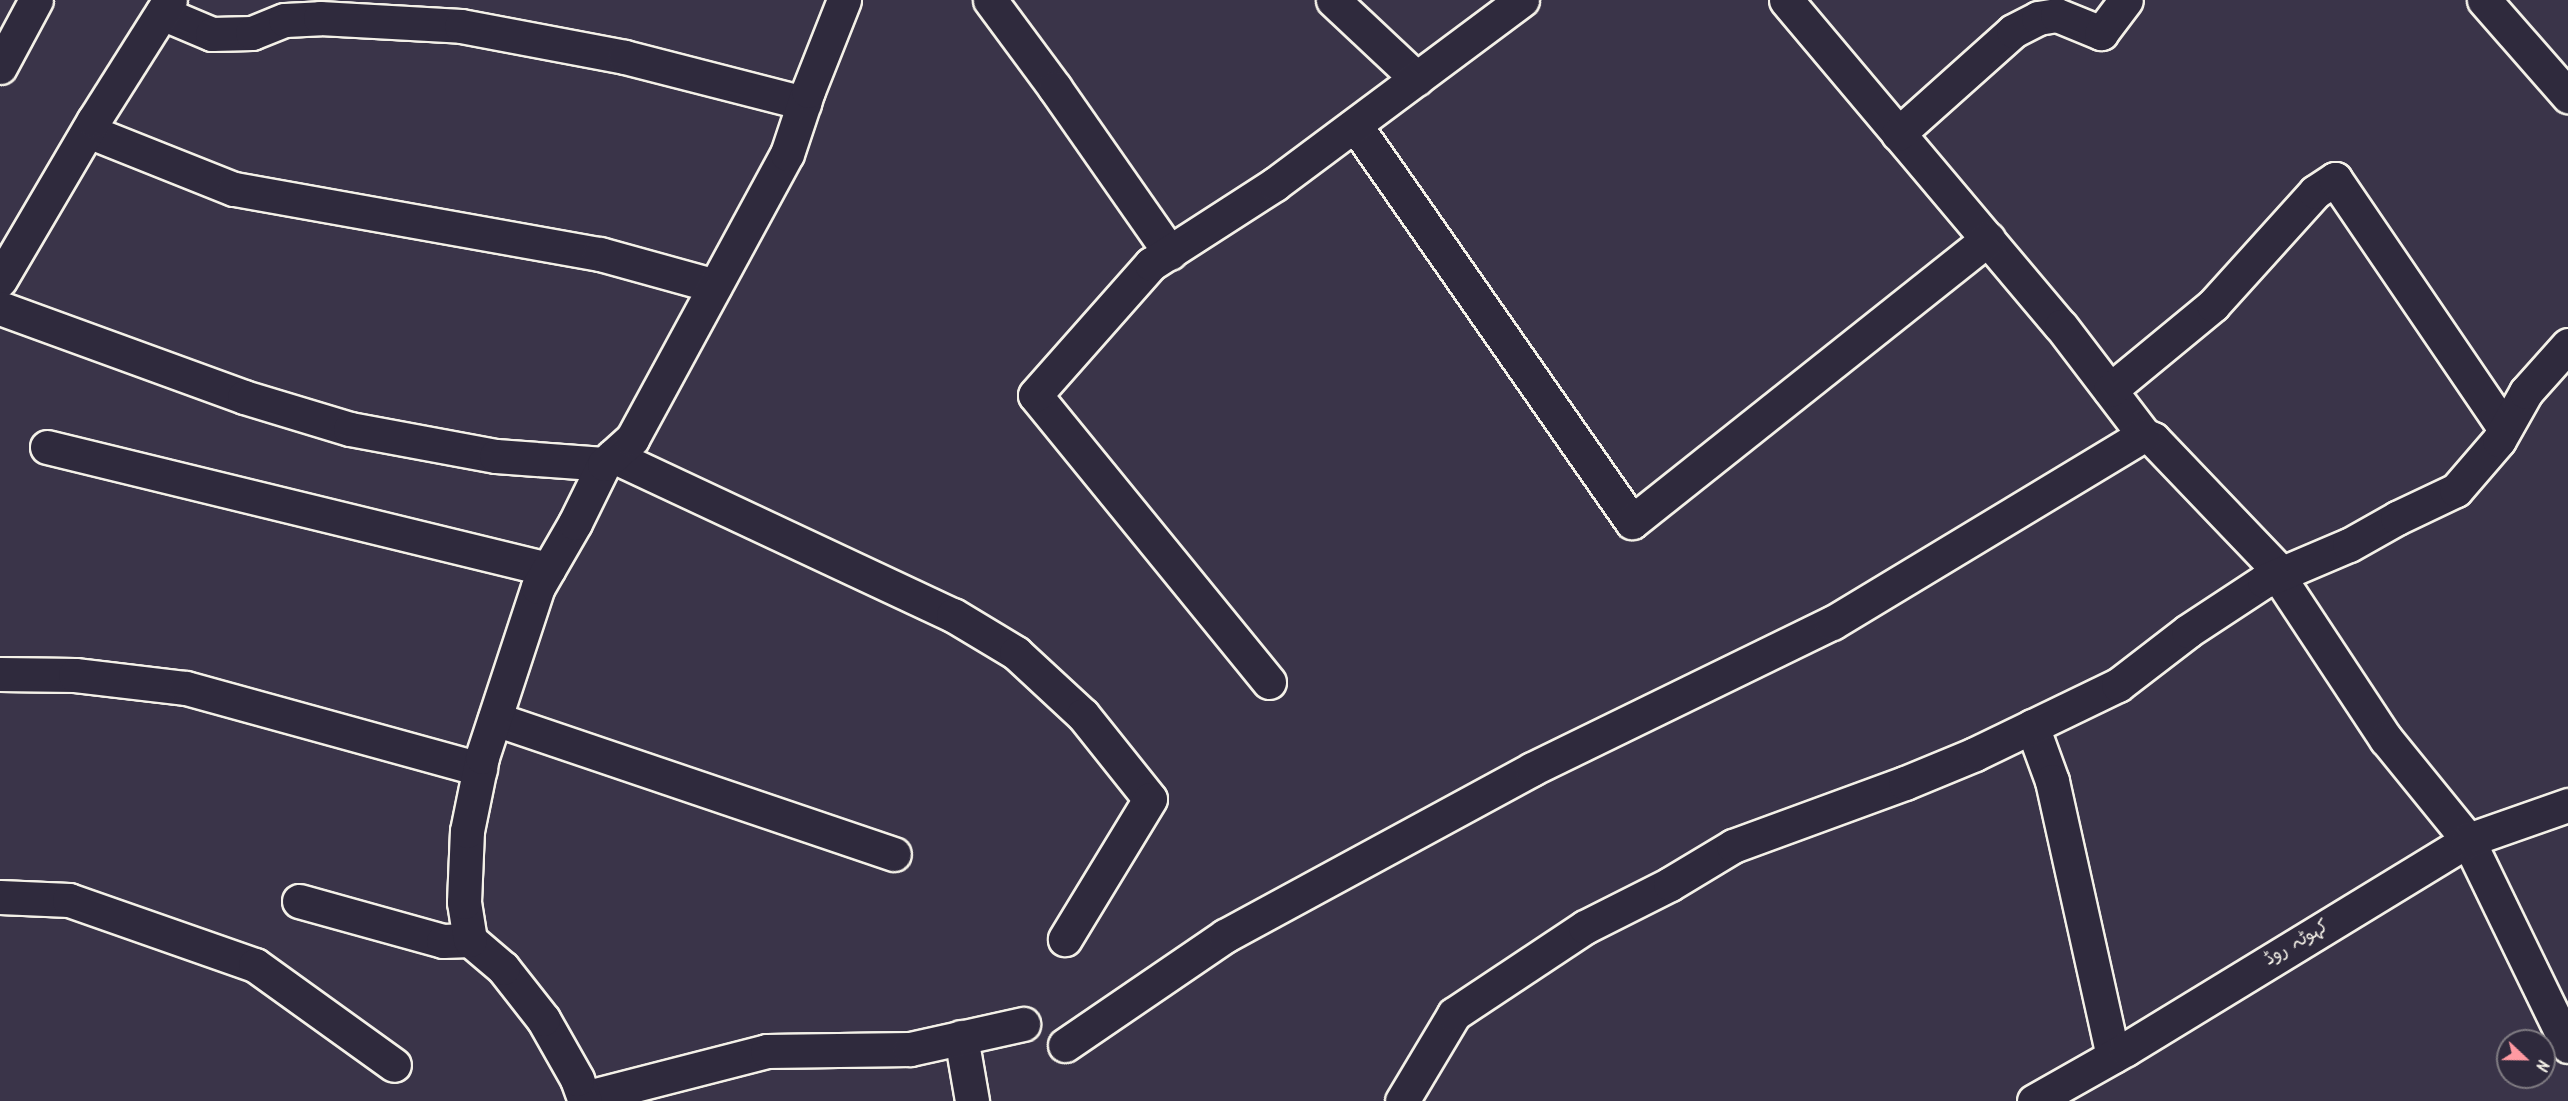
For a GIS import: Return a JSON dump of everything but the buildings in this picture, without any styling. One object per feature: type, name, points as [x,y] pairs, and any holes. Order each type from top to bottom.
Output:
[{"type":"street","points":[[0,66],[36,0]]},
{"type":"street","points":[[844,0],[787,154],[632,439],[609,460],[538,587],[480,769],[467,831],[464,902],[470,940],[503,968],[543,1018],[577,1079],[585,1100],[767,1051],[910,1049],[1023,1024]]},
{"type":"street","points":[[990,0],[1170,252]]},
{"type":"street","points":[[1333,0],[1417,79]]},
{"type":"street","points":[[1269,682],[1035,395],[1151,264],[1275,184],[1522,0]]},
{"type":"street","points":[[1786,0],[1988,239],[2144,435],[2153,439],[2282,574],[2281,579],[2386,739],[2468,840],[2568,1046]]},
{"type":"street","points":[[1898,134],[2013,31],[2038,18],[2057,15],[2101,33],[2126,0]]},
{"type":"street","points":[[2484,0],[2568,96]]},
{"type":"street","points":[[0,280],[88,131],[166,7],[212,34],[252,33],[285,20],[320,18],[460,26],[625,57],[804,103]]},
{"type":"street","points":[[1355,125],[1632,522],[1988,239]]},
{"type":"street","points":[[88,131],[234,189],[600,254],[715,286]]},
{"type":"street","points":[[2110,390],[2213,305],[2315,192],[2335,179],[2505,429]]},
{"type":"street","points":[[0,308],[244,397],[350,429],[496,456],[609,460],[840,560],[953,615],[1017,653],[1083,715],[1150,799],[1065,939]]},
{"type":"street","points":[[1402,1101],[1454,1014],[1586,927],[1670,884],[1733,846],[1905,783],[2032,726],[2118,684],[2188,631],[2264,581],[2349,545],[2397,518],[2456,490],[2499,440],[2526,392],[2568,345]]},
{"type":"street","points":[[1065,1045],[1225,936],[1532,769],[1832,623],[2144,435]]},
{"type":"street","points":[[47,447],[548,569]]},
{"type":"street","points":[[0,674],[75,675],[186,688],[480,769]]},
{"type":"street","points":[[495,719],[894,854]]},
{"type":"street","points":[[2032,726],[2052,781],[2113,1056]]},
{"type":"street","name":"کہوٹہ روڈ","points":[[2034,1101],[2113,1056],[2468,840],[2568,805]]},
{"type":"street","points":[[0,897],[69,900],[255,965],[394,1065]]},
{"type":"street","points":[[299,901],[443,942],[470,940]]},
{"type":"street","points":[[961,1037],[972,1101]]}]
